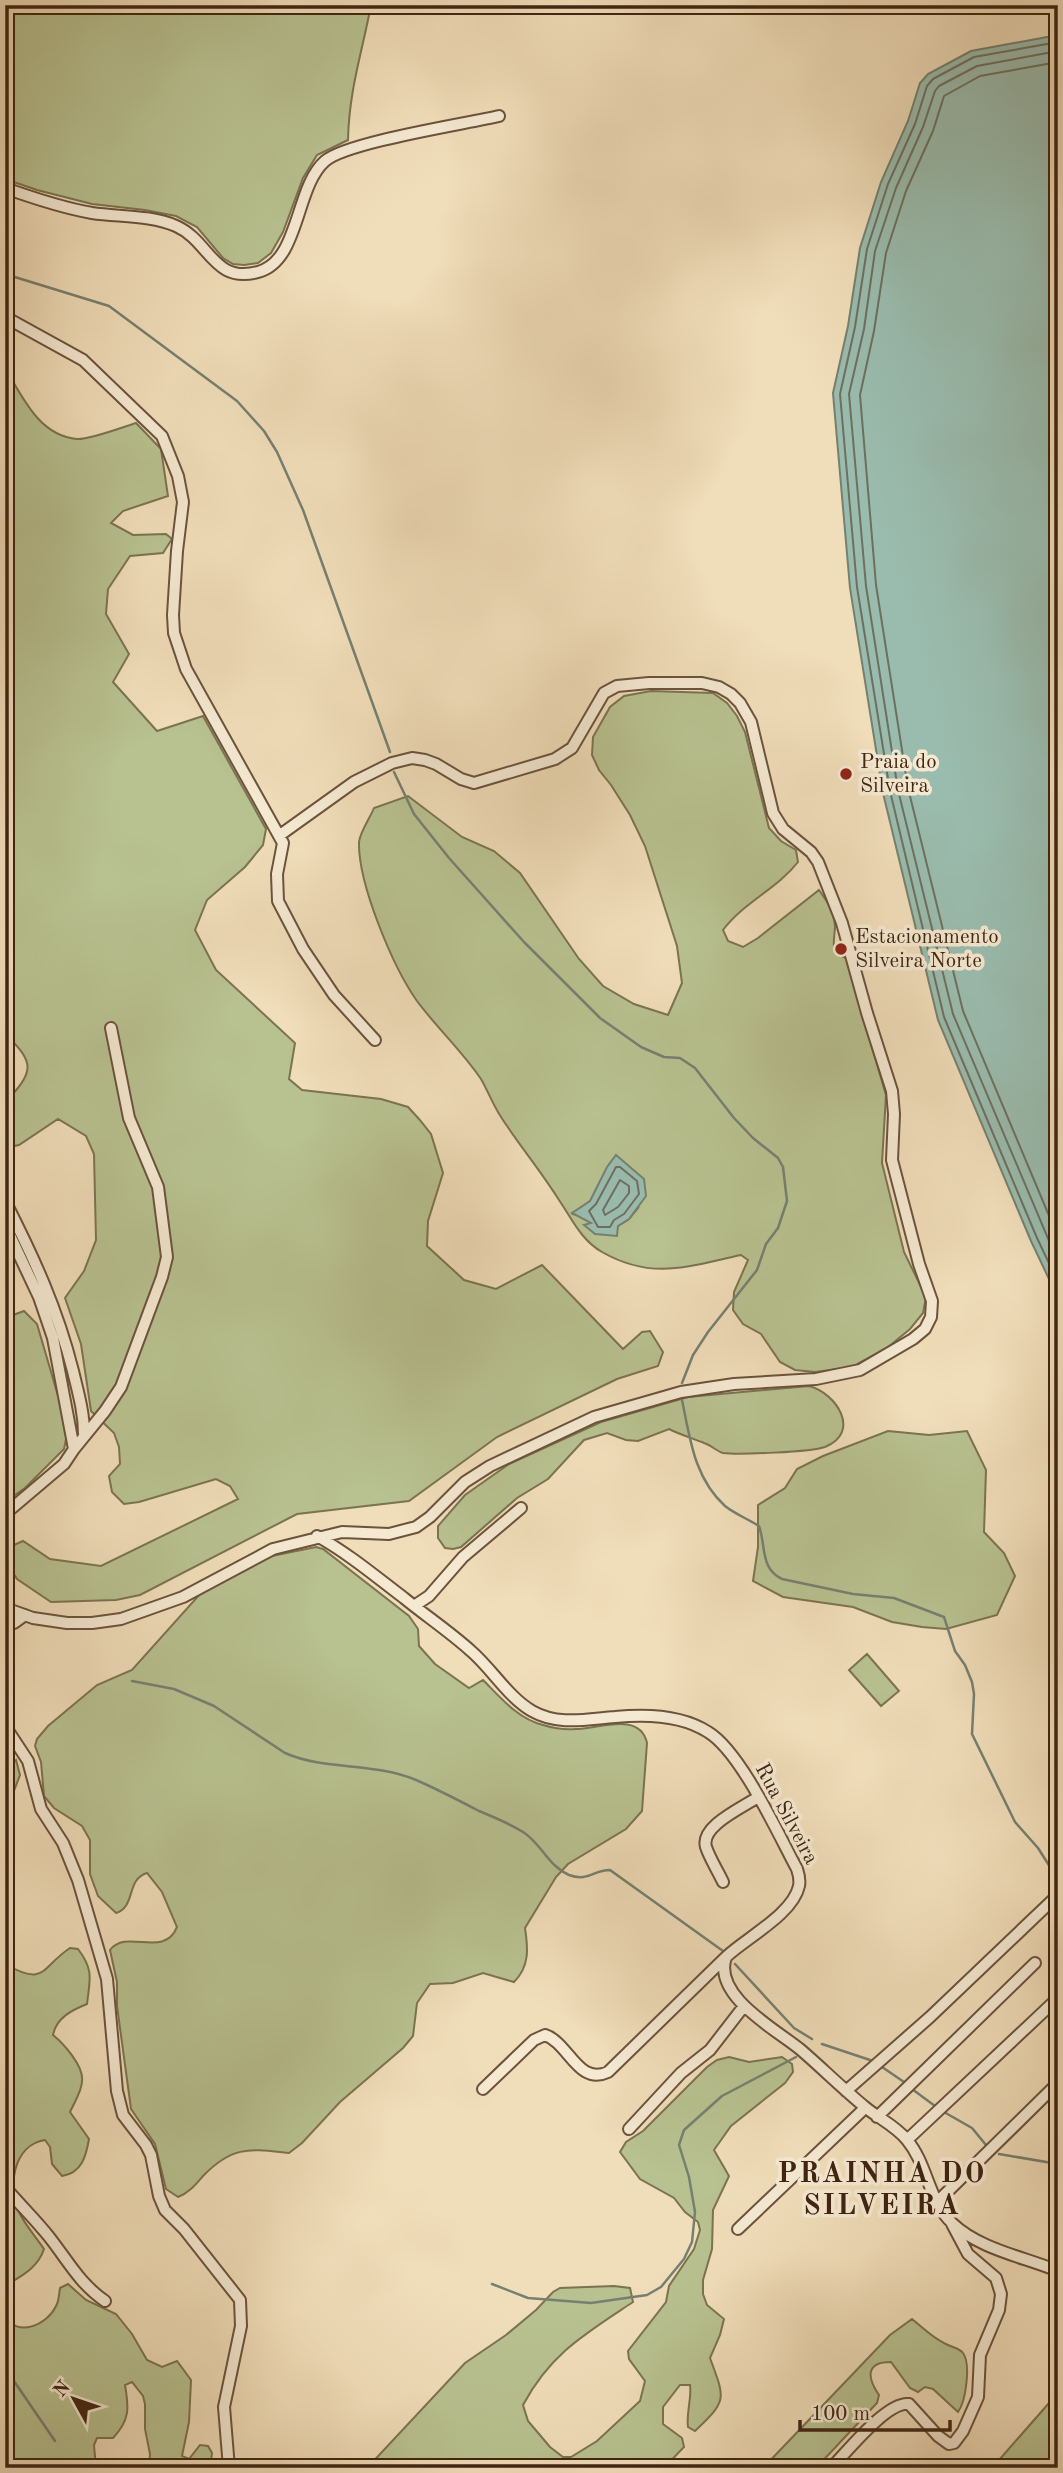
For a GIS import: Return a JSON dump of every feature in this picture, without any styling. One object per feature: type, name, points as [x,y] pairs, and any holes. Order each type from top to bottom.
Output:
[{"type":"street","points":[[5,188],[90,213],[173,225],[192,234],[216,265],[230,273],[244,275],[261,271],[278,259],[291,235],[311,182],[323,162],[350,149],[499,116]]},
{"type":"street","points":[[5,317],[83,360],[162,436],[178,476],[183,502],[173,615],[177,646],[186,669],[280,835],[283,844],[277,874],[278,901],[303,948],[334,995],[375,1040]]},
{"type":"street","points":[[5,1608],[25,1615],[67,1623],[121,1619],[183,1597],[273,1549],[342,1532],[389,1534],[416,1527],[430,1517],[465,1482],[490,1466],[594,1416],[681,1392],[734,1384],[816,1379],[860,1370],[920,1334],[932,1317],[933,1305],[912,1239],[892,1160],[892,1091],[842,923],[818,862],[811,852],[783,829],[773,813],[751,722],[731,694],[719,687],[702,683],[617,686],[604,693],[572,748],[555,759],[474,783],[425,760],[412,758],[392,763],[354,782],[280,835]]},
{"type":"street","points":[[5,1514],[64,1464],[121,1387],[167,1257],[158,1187],[129,1118],[111,1028]]},
{"type":"street","points":[[5,1201],[45,1282],[71,1364],[84,1418],[84,1434]]},
{"type":"street","points":[[5,1225],[39,1297],[53,1338],[74,1449]]},
{"type":"street","points":[[414,1606],[429,1596],[463,1557],[521,1508]]},
{"type":"street","name":"Rua Silveira","points":[[317,1536],[349,1555],[472,1652],[513,1695],[535,1713],[559,1721],[664,1717],[709,1732],[726,1748],[758,1797],[797,1869],[800,1882],[794,1897],[783,1911],[726,1958]]},
{"type":"street","points":[[5,1624],[14,1623],[25,1615]]},
{"type":"street","points":[[5,1726],[28,1761],[41,1808],[63,1843],[82,1891],[107,1979],[117,2091],[123,2115],[146,2145],[159,2196],[166,2210],[240,2300],[241,2326],[224,2407],[229,2468]]},
{"type":"street","points":[[723,1882],[706,1848],[705,1838],[709,1829],[758,1797]]},
{"type":"street","points":[[846,2091],[930,2017],[1058,1895]]},
{"type":"street","points":[[726,1958],[723,1965],[726,1982],[744,2006],[907,2140],[921,2162],[936,2203],[953,2224],[968,2254],[996,2278],[1000,2289],[999,2310],[980,2355],[978,2397],[969,2420],[956,2441],[949,2444],[938,2436],[909,2404],[900,2404],[869,2428],[831,2468]]},
{"type":"street","points":[[483,2089],[534,2040],[545,2035],[554,2038],[576,2065],[591,2075],[600,2076],[608,2072],[726,1958]]},
{"type":"street","points":[[877,2117],[1035,1963]]},
{"type":"street","points":[[907,2140],[1058,1998]]},
{"type":"street","points":[[629,2129],[681,2073],[710,2050],[744,2006]]},
{"type":"street","points":[[936,2203],[1058,2083]]},
{"type":"street","points":[[737,2229],[865,2108]]},
{"type":"street","points":[[5,2187],[50,2238],[74,2274],[90,2291],[105,2301]]},
{"type":"street","points":[[953,2224],[977,2240],[1058,2272]]},
{"type":"green space","points":[[5,5],[371,5],[353,88],[348,140],[317,155],[303,178],[283,232],[271,253],[258,263],[244,265],[233,264],[223,258],[197,227],[176,216],[92,204],[5,179]]},
{"type":"green space","points":[[5,368],[33,413],[52,431],[82,439],[136,423],[161,449],[168,496],[123,511],[111,523],[133,535],[166,534],[172,539],[163,553],[130,556],[108,589],[106,614],[129,654],[113,682],[157,731],[203,716],[266,829],[263,845],[245,867],[207,900],[195,930],[216,970],[295,1043],[289,1079],[302,1090],[381,1099],[408,1107],[431,1134],[443,1173],[428,1221],[427,1246],[464,1280],[496,1289],[542,1265],[623,1349],[642,1332],[650,1331],[663,1352],[658,1366],[617,1379],[497,1437],[409,1501],[297,1514],[140,1595],[116,1600],[51,1602],[17,1579],[5,1560],[5,1549],[23,1541],[50,1559],[101,1566],[238,1499],[230,1486],[216,1479],[124,1504],[112,1492],[109,1476],[120,1464],[119,1447],[114,1433],[91,1411],[81,1344],[65,1298],[84,1271],[96,1240],[94,1154],[86,1136],[58,1119],[19,1145],[5,1148],[5,1103],[21,1083],[28,1068],[22,1053],[5,1034]]},
{"type":"green space","points":[[651,691],[713,693],[727,703],[745,732],[769,828],[781,841],[796,850],[798,862],[790,872],[741,911],[723,930],[728,941],[743,947],[819,890],[833,916],[835,949],[840,956],[846,958],[886,1095],[882,1163],[904,1252],[926,1297],[923,1313],[910,1329],[887,1348],[852,1367],[815,1372],[795,1370],[780,1362],[761,1334],[743,1324],[733,1310],[734,1292],[748,1260],[741,1255],[688,1267],[655,1269],[620,1261],[588,1241],[495,1108],[481,1079],[417,1001],[388,947],[371,902],[360,859],[361,834],[374,808],[408,796],[462,837],[494,851],[520,873],[579,959],[603,986],[634,1004],[668,1015],[682,983],[677,946],[645,846],[630,815],[599,770],[592,755],[593,737],[610,707],[624,696]],"holes":[[[590,1201],[638,1208],[629,1219],[618,1226],[573,1214]]]},
{"type":"green space","points":[[24,1311],[37,1324],[68,1430],[64,1449],[25,1488],[5,1502],[5,1318]]},
{"type":"green space","points":[[809,1386],[828,1396],[841,1414],[842,1432],[825,1447],[791,1452],[731,1454],[720,1452],[669,1429],[638,1441],[607,1433],[584,1440],[548,1479],[517,1498],[461,1547],[445,1548],[438,1538],[438,1526],[465,1495],[509,1464],[601,1422],[688,1397]]},
{"type":"green space","points":[[888,1431],[929,1435],[967,1431],[986,1470],[984,1532],[1004,1553],[1015,1576],[997,1615],[946,1629],[922,1627],[892,1622],[853,1607],[783,1597],[753,1581],[758,1547],[758,1505],[785,1488],[797,1469]]},
{"type":"green space","points":[[316,1547],[323,1549],[409,1616],[418,1629],[419,1646],[435,1664],[469,1688],[483,1680],[518,1713],[547,1726],[572,1729],[617,1724],[636,1727],[643,1733],[647,1743],[642,1811],[626,1829],[568,1864],[556,1877],[525,1928],[525,1963],[514,1982],[483,1973],[453,1983],[430,1984],[417,2003],[413,2036],[403,2048],[340,2102],[302,2143],[289,2153],[253,2150],[233,2154],[214,2166],[189,2191],[178,2197],[166,2189],[155,2144],[131,2109],[117,2006],[117,1982],[110,1950],[117,1944],[126,1942],[163,1941],[171,1936],[177,1927],[162,1892],[147,1873],[136,1881],[126,1905],[116,1913],[98,1896],[90,1874],[90,1840],[82,1826],[54,1808],[44,1796],[41,1762],[35,1746],[37,1739],[48,1726],[97,1685],[132,1670],[200,1594],[267,1557]]},
{"type":"green space","points":[[867,1654],[899,1691],[881,1706],[849,1670]]},
{"type":"green space","points":[[16,1760],[20,1775],[9,1804],[13,1836],[5,1832],[5,1769]]},
{"type":"green space","points":[[70,1948],[78,1949],[89,1969],[87,2004],[61,2019],[53,2035],[67,2049],[82,2075],[82,2085],[70,2112],[89,2139],[88,2145],[79,2167],[62,2176],[52,2164],[50,2147],[45,2140],[26,2150],[20,2159],[14,2180],[15,2202],[24,2222],[44,2249],[33,2266],[5,2286],[5,1964],[18,1971],[36,1974]]},
{"type":"green space","points":[[729,2057],[749,2062],[782,2057],[792,2064],[793,2072],[785,2083],[731,2126],[714,2150],[729,2176],[713,2210],[712,2249],[703,2280],[703,2294],[707,2305],[724,2319],[710,2358],[721,2391],[718,2405],[695,2431],[688,2427],[690,2385],[680,2385],[663,2407],[663,2424],[682,2438],[684,2447],[664,2468],[367,2468],[465,2363],[506,2335],[560,2288],[630,2288],[633,2302],[570,2346],[545,2371],[523,2405],[528,2421],[550,2447],[563,2457],[571,2457],[597,2441],[640,2401],[645,2381],[629,2359],[628,2351],[666,2302],[669,2286],[694,2249],[700,2230],[698,2222],[685,2212],[674,2198],[640,2179],[620,2152],[626,2142],[643,2131],[707,2067],[717,2060]]},
{"type":"green space","points":[[68,2284],[86,2300],[116,2314],[147,2360],[162,2367],[177,2361],[191,2380],[189,2422],[182,2456],[189,2459],[200,2445],[208,2446],[212,2453],[211,2461],[205,2468],[149,2468],[145,2404],[143,2396],[132,2382],[125,2385],[127,2407],[123,2425],[113,2438],[97,2438],[94,2445],[96,2468],[5,2468],[5,2316],[10,2323],[24,2328],[39,2323],[52,2313],[60,2288]]},
{"type":"green space","points":[[912,2319],[938,2340],[963,2353],[967,2365],[967,2382],[958,2412],[933,2389],[925,2387],[918,2392],[910,2388],[891,2362],[882,2363],[872,2368],[871,2372],[872,2383],[879,2395],[877,2403],[816,2468],[763,2468],[890,2335]]},
{"type":"green space","points":[[1058,2396],[1058,2468],[992,2468],[1049,2403]]},
{"type":"water","points":[[1058,35],[1058,1298],[1031,1241],[938,1020],[883,793],[850,588],[833,393],[848,326],[860,248],[881,182],[908,121],[920,83],[928,74],[971,51]]},
{"type":"water","points":[[616,1155],[644,1179],[646,1196],[629,1219],[618,1226],[617,1236],[595,1234],[584,1225],[591,1223],[572,1213],[590,1201]]},
{"type":"waterway","points":[[5,274],[109,306],[237,401],[264,431],[277,452],[303,510],[390,752]]},
{"type":"waterway","points":[[394,772],[414,814],[449,858],[524,942],[600,1018],[641,1047],[664,1057],[680,1058],[695,1068],[734,1118],[778,1158],[783,1167],[787,1201],[778,1228],[766,1244],[757,1270],[693,1355],[682,1383]]},
{"type":"waterway","points":[[682,1400],[695,1457],[706,1483],[725,1506],[759,1526],[767,1563],[775,1575],[782,1579],[853,1594],[894,1598],[944,1617],[955,1651],[972,1682],[972,1734],[1015,1822],[1038,1848],[1052,1870],[1054,1891]]},
{"type":"waterway","points":[[132,1681],[174,1689],[214,1706],[285,1753],[301,1759],[400,1774],[424,1783],[523,1832],[555,1866],[569,1875],[581,1877],[610,1870],[723,1951]]},
{"type":"waterway","points":[[735,1964],[794,2028],[812,2039]]},
{"type":"waterway","points":[[822,2044],[870,2060]]},
{"type":"waterway","points":[[492,2284],[528,2298],[591,2303],[647,2295],[661,2287],[684,2259],[692,2242],[695,2212],[689,2177],[679,2145],[684,2130],[722,2096],[796,2057]]},
{"type":"waterway","points":[[882,2067],[904,2082]]},
{"type":"waterway","points":[[912,2089],[935,2106]]},
{"type":"waterway","points":[[944,2112],[972,2128],[986,2145]]},
{"type":"waterway","points":[[999,2154],[1058,2164]]},
{"type":"waterway","points":[[5,2368],[55,2441]]},
{"type":"place","name":"Praia do Silveira","points":[[846,774]]},
{"type":"place","name":"Estacionamento Silveira Norte","points":[[841,949]]},
{"type":"district","name":"PRAINHA DO SILVEIRA","points":[[882,2191]]}]
